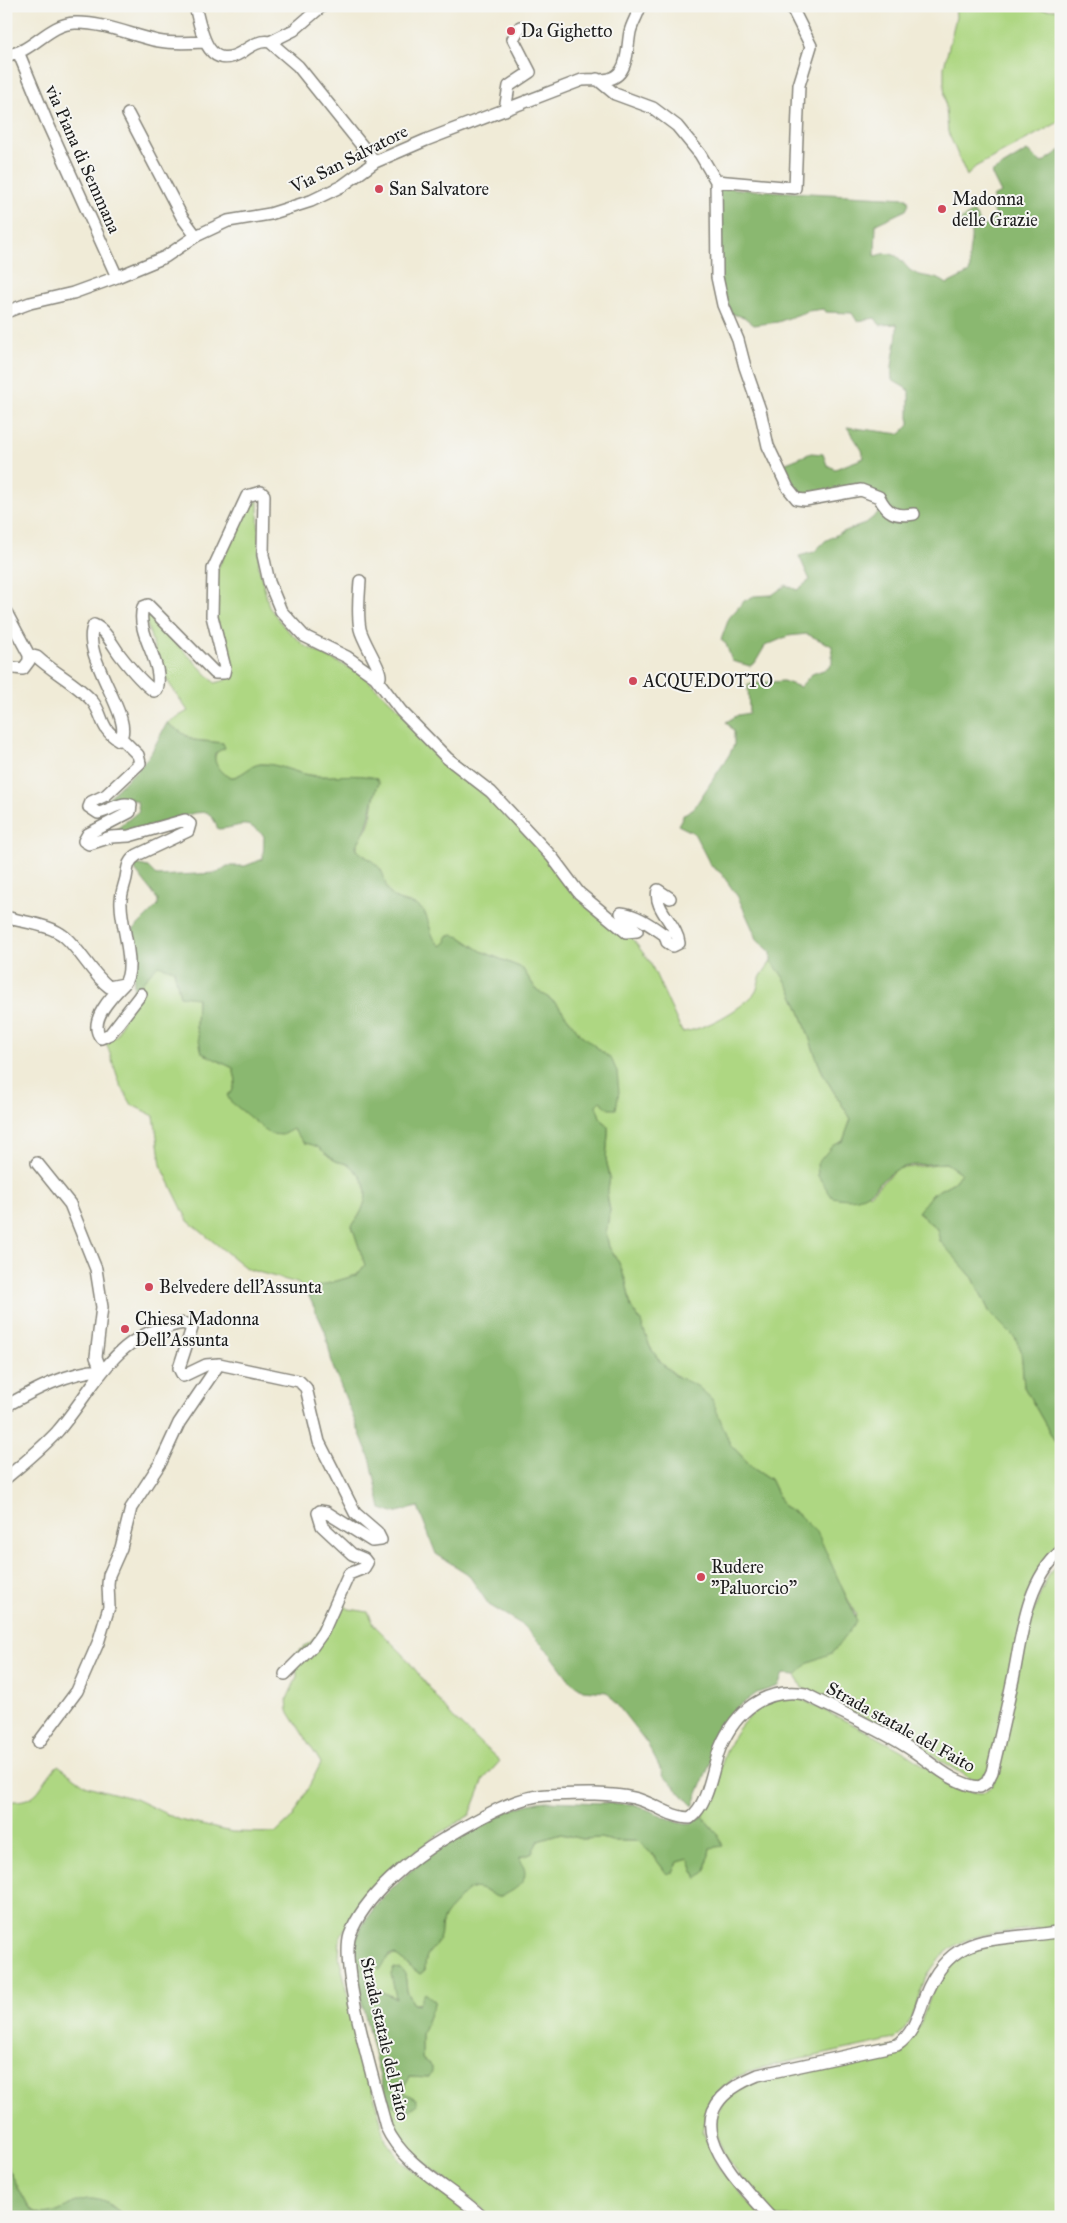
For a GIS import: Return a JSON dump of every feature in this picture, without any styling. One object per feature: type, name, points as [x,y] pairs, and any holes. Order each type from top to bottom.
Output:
[{"type":"street","points":[[195,6],[204,42],[211,52],[226,58],[259,42],[270,42],[294,30],[322,6]]},
{"type":"street","name":"Via San Salvatore","points":[[6,312],[30,303],[73,293],[117,277],[165,257],[196,236],[228,220],[270,214],[311,201],[342,186],[375,162],[426,140],[582,80],[610,79],[619,72],[628,51],[630,30],[640,6]]},
{"type":"street","points":[[716,181],[795,188],[799,85],[811,46],[791,6]]},
{"type":"street","points":[[6,55],[19,54],[52,30],[75,23],[99,26],[160,42],[204,42]]},
{"type":"street","points":[[505,110],[508,86],[530,70],[513,39],[520,27]]},
{"type":"street","points":[[270,42],[298,66],[375,162]]},
{"type":"street","name":"via Piana di Semmana","points":[[19,54],[47,122],[117,277]]},
{"type":"street","points":[[597,79],[615,94],[653,108],[677,126],[700,154],[716,181],[717,277],[722,305],[738,340],[744,367],[760,410],[768,446],[788,488],[797,499],[805,500],[861,490],[879,497],[885,509],[891,513],[901,516],[914,514]]},
{"type":"street","points":[[128,114],[182,217],[196,236]]},
{"type":"street","points":[[141,994],[110,1034],[101,1038],[98,1034],[97,1026],[100,1016],[109,999],[129,978],[121,904],[130,859],[188,831],[190,824],[185,820],[129,836],[111,837],[89,844],[84,841],[88,834],[130,812],[131,805],[123,803],[98,812],[89,808],[91,802],[106,795],[140,763],[138,755],[121,738],[118,707],[97,665],[93,644],[94,625],[102,630],[121,656],[154,691],[158,690],[158,674],[141,614],[143,607],[148,605],[215,673],[224,672],[226,668],[212,616],[213,569],[247,496],[254,493],[261,492],[264,495],[263,555],[269,582],[281,611],[304,636],[347,657],[375,677],[402,711],[447,758],[491,792],[552,857],[579,893],[626,932],[637,930],[624,918],[621,912],[634,917],[665,935],[667,942],[673,946],[679,943],[675,928],[660,905],[657,897],[658,890],[670,898]]},
{"type":"street","points":[[360,581],[360,629],[366,647],[380,670],[380,677],[375,677]]},
{"type":"street","points":[[6,612],[28,655],[29,661],[23,669],[6,667]]},
{"type":"street","points":[[28,655],[37,657],[83,692],[94,703],[102,725],[112,736],[119,740],[121,738]]},
{"type":"street","points":[[6,918],[52,929],[64,936],[92,972],[109,987],[124,984]]},
{"type":"street","points":[[37,1163],[70,1204],[82,1229],[96,1269],[102,1307],[96,1357],[101,1370]]},
{"type":"street","points":[[6,1478],[42,1448],[58,1431],[83,1401],[101,1370],[138,1338],[156,1328],[183,1323],[189,1324],[192,1331],[179,1368],[183,1376],[206,1365],[219,1364],[290,1378],[304,1386],[319,1442],[338,1480],[355,1513],[381,1537],[378,1542],[372,1541],[326,1512],[320,1511],[318,1513],[322,1526],[352,1554],[364,1559],[367,1563],[364,1568],[350,1574],[323,1632],[314,1646],[285,1674]]},
{"type":"street","points":[[39,1742],[77,1691],[98,1643],[110,1607],[108,1584],[110,1575],[121,1548],[131,1508],[162,1462],[179,1423],[219,1364]]},
{"type":"street","points":[[6,1406],[30,1392],[90,1370],[101,1370]]},
{"type":"street","name":"Strada statale del Faito","points":[[482,2217],[407,2156],[394,2143],[386,2127],[350,1982],[347,1953],[350,1936],[359,1917],[383,1888],[402,1869],[436,1844],[466,1826],[533,1796],[621,1796],[636,1798],[682,1818],[690,1818],[701,1806],[720,1748],[734,1722],[755,1704],[775,1693],[805,1694],[904,1744],[958,1781],[980,1787],[987,1782],[992,1772],[1025,1622],[1033,1594],[1041,1575],[1061,1551]]},
{"type":"street","points":[[770,2217],[724,2165],[710,2131],[716,2102],[737,2083],[758,2074],[897,2045],[910,2034],[932,1980],[952,1955],[970,1944],[990,1938],[1041,1935],[1061,1931]]},
{"type":"green space","points":[[955,6],[1030,6],[1034,9],[1061,10],[1061,121],[975,167],[967,176],[948,132],[944,85],[944,67],[956,17]]},
{"type":"green space","points":[[1061,150],[1061,1452],[1024,1387],[1021,1350],[1015,1338],[990,1313],[973,1278],[940,1241],[937,1229],[918,1212],[932,1194],[954,1182],[961,1173],[946,1163],[900,1168],[863,1196],[845,1199],[832,1197],[818,1176],[817,1164],[832,1146],[843,1141],[851,1119],[821,1069],[801,1013],[781,973],[771,961],[771,952],[758,941],[738,897],[721,873],[711,866],[694,833],[678,825],[684,814],[694,808],[734,745],[734,731],[726,722],[738,715],[749,713],[748,684],[783,681],[800,687],[812,674],[829,668],[832,663],[832,646],[807,634],[788,636],[765,646],[755,663],[750,666],[732,661],[726,644],[721,640],[729,618],[744,601],[754,596],[772,595],[786,585],[797,590],[810,580],[799,556],[814,552],[825,541],[865,524],[878,513],[879,502],[872,492],[830,500],[809,498],[800,491],[784,464],[811,453],[823,454],[827,465],[835,469],[864,458],[862,450],[847,427],[900,434],[909,425],[909,390],[892,380],[897,324],[880,325],[875,318],[857,321],[852,313],[826,312],[824,309],[808,311],[778,322],[754,325],[744,317],[732,314],[720,283],[720,187],[907,198],[909,204],[906,210],[876,224],[875,256],[886,253],[894,255],[911,271],[938,279],[947,284],[970,271],[971,232],[960,224],[962,219],[973,212],[984,227],[997,217],[992,209],[997,205],[992,197],[1001,193],[991,173],[1027,151],[1042,163]]},
{"type":"green space","points":[[258,501],[259,568],[269,607],[285,628],[305,646],[360,673],[482,787],[495,805],[536,846],[573,893],[626,932],[650,962],[682,1032],[711,1023],[740,1006],[755,993],[760,978],[771,961],[781,973],[795,999],[821,1069],[851,1119],[843,1141],[832,1147],[869,1195],[897,1169],[946,1163],[961,1173],[954,1182],[932,1194],[918,1213],[937,1229],[941,1241],[973,1278],[990,1313],[1015,1338],[1021,1350],[1024,1387],[1061,1452],[1061,1545],[1044,1561],[989,1770],[979,1780],[973,1780],[889,1729],[802,1688],[796,1675],[809,1662],[836,1649],[856,1615],[837,1578],[800,1516],[783,1506],[770,1479],[754,1469],[730,1444],[681,1379],[661,1363],[650,1347],[638,1317],[631,1307],[626,1282],[619,1263],[609,1247],[606,1233],[610,1210],[607,1196],[610,1177],[606,1159],[608,1127],[600,1117],[596,1105],[600,1101],[606,1104],[612,1060],[580,1034],[557,1004],[536,989],[522,968],[481,951],[460,937],[441,946],[433,938],[425,913],[410,903],[397,900],[392,896],[385,886],[381,870],[357,850],[358,844],[370,821],[379,783],[376,778],[319,776],[262,764],[236,776],[228,776],[215,765],[215,756],[223,743],[193,740],[167,723],[188,711],[162,673],[145,618],[147,616],[152,618],[215,683],[226,680],[229,675],[215,614],[215,579],[225,551],[243,517],[252,502]]},
{"type":"green space","points":[[167,723],[193,740],[223,743],[225,748],[215,753],[215,761],[220,771],[226,776],[238,776],[253,766],[268,764],[314,776],[353,775],[376,778],[379,783],[368,822],[356,845],[357,850],[379,867],[391,894],[401,901],[417,906],[424,912],[434,939],[441,946],[446,942],[447,936],[453,935],[460,937],[481,951],[522,968],[536,989],[557,1004],[580,1034],[612,1060],[617,1072],[619,1092],[616,1109],[609,1109],[600,1101],[596,1105],[600,1117],[608,1127],[606,1159],[610,1177],[607,1196],[610,1210],[606,1233],[609,1247],[619,1263],[626,1282],[631,1307],[641,1322],[650,1347],[661,1363],[676,1376],[697,1386],[712,1399],[730,1444],[754,1469],[770,1479],[783,1506],[800,1516],[818,1534],[857,1621],[832,1653],[809,1662],[796,1675],[783,1674],[778,1686],[757,1693],[731,1712],[693,1806],[664,1776],[647,1743],[607,1692],[583,1690],[571,1682],[549,1652],[521,1624],[489,1605],[468,1574],[436,1554],[418,1507],[393,1513],[381,1509],[371,1461],[333,1367],[325,1331],[306,1290],[357,1275],[365,1265],[352,1226],[365,1202],[366,1194],[362,1179],[349,1165],[336,1161],[318,1147],[304,1143],[293,1129],[282,1135],[270,1134],[230,1101],[227,1095],[232,1092],[236,1080],[233,1068],[202,1053],[196,1027],[197,998],[180,996],[174,970],[158,965],[134,991],[133,930],[158,905],[158,900],[135,870],[136,864],[148,867],[157,876],[217,873],[227,866],[245,866],[263,859],[264,836],[257,830],[247,825],[218,829],[214,820],[207,812],[194,813],[122,834],[113,832],[139,811],[137,801],[131,799],[98,808],[141,766],[151,753]]},
{"type":"green space","points":[[158,964],[174,970],[180,996],[197,997],[196,1027],[202,1052],[233,1068],[236,1080],[232,1092],[293,1129],[304,1143],[318,1147],[336,1161],[349,1165],[362,1179],[366,1194],[365,1202],[352,1226],[365,1265],[357,1275],[306,1290],[297,1283],[247,1269],[188,1221],[161,1165],[154,1116],[132,1105],[120,1084],[106,1042],[117,1035],[134,991]]},
{"type":"green space","points":[[1061,1559],[1061,1925],[979,1936],[962,1942],[946,1952],[932,1968],[908,2024],[900,2035],[894,2039],[756,2069],[734,2078],[711,2099],[703,2132],[719,2169],[762,2217],[489,2217],[481,2207],[411,2152],[399,2139],[386,2100],[403,2112],[416,2099],[404,2093],[404,2087],[410,2077],[429,2078],[432,2066],[422,2059],[422,2034],[435,2001],[413,2003],[407,1991],[405,1973],[397,1998],[379,1990],[364,1964],[366,1958],[372,1961],[395,1955],[420,1974],[425,1970],[427,1955],[440,1937],[444,1918],[465,1892],[478,1888],[497,1897],[520,1863],[520,1857],[531,1854],[538,1841],[561,1834],[582,1839],[600,1838],[613,1841],[638,1841],[652,1854],[667,1874],[673,1873],[678,1862],[689,1859],[697,1878],[706,1871],[710,1848],[718,1835],[702,1816],[709,1803],[727,1750],[733,1737],[753,1713],[764,1705],[776,1700],[803,1700],[887,1742],[949,1782],[970,1791],[982,1793],[992,1786],[997,1773],[1021,1659],[1038,1599],[1049,1575]]},
{"type":"green space","points":[[341,1603],[349,1609],[368,1612],[375,1626],[403,1654],[452,1717],[500,1761],[484,1779],[470,1815],[437,1835],[384,1876],[355,1912],[340,1937],[339,1958],[386,2141],[401,2161],[473,2217],[126,2217],[111,2205],[74,2203],[53,2216],[40,2214],[29,2208],[6,2164],[6,1801],[18,1801],[33,1796],[58,1765],[87,1786],[135,1799],[179,1820],[232,1832],[276,1833],[293,1817],[321,1763],[288,1711],[287,1699],[297,1677],[296,1653],[312,1641]]},
{"type":"green space","points":[[547,1801],[634,1804],[680,1823],[692,1823],[702,1816],[718,1835],[723,1846],[710,1848],[706,1871],[697,1879],[689,1859],[678,1862],[673,1873],[667,1874],[652,1854],[638,1841],[613,1841],[600,1838],[582,1839],[561,1834],[538,1841],[531,1854],[520,1857],[525,1873],[524,1879],[512,1891],[497,1897],[483,1890],[474,1889],[460,1897],[444,1918],[440,1937],[427,1955],[425,1970],[420,1974],[395,1955],[389,1955],[380,1970],[366,1958],[364,1964],[379,1990],[396,1998],[391,1974],[394,1968],[400,1969],[405,1973],[407,1991],[413,2003],[419,2004],[425,1993],[435,2001],[422,2034],[422,2059],[432,2066],[432,2072],[429,2078],[410,2077],[404,2087],[404,2093],[416,2099],[418,2105],[405,2111],[398,2109],[386,2100],[356,1981],[353,1958],[362,1927],[379,1902],[403,1878],[431,1855],[462,1834],[494,1818],[523,1806]]},
{"type":"green space","points":[[1061,1935],[1061,2217],[776,2217],[731,2163],[720,2145],[716,2127],[719,2110],[733,2093],[759,2079],[907,2044],[920,2023],[935,1985],[945,1969],[958,1958],[973,1949],[989,1944],[1007,1940]]},
{"type":"green space","points":[[6,2164],[28,2206],[37,2213],[52,2213],[81,2201],[93,2199],[108,2204],[126,2217],[6,2217]]},
{"type":"place","name":"Da Gighetto","points":[[511,31]]},
{"type":"place","name":"San Salvatore","points":[[379,189]]},
{"type":"place","name":"Madonna delle Grazie","points":[[942,209]]},
{"type":"place","name":"ACQUEDOTTO","points":[[633,681]]},
{"type":"place","name":"Belvedere dell'Assunta","points":[[149,1287]]},
{"type":"place","name":"Chiesa Madonna Dell'Assunta","points":[[125,1329]]},
{"type":"place","name":"Rudere \"Paluorcio\"","points":[[701,1577]]}]
